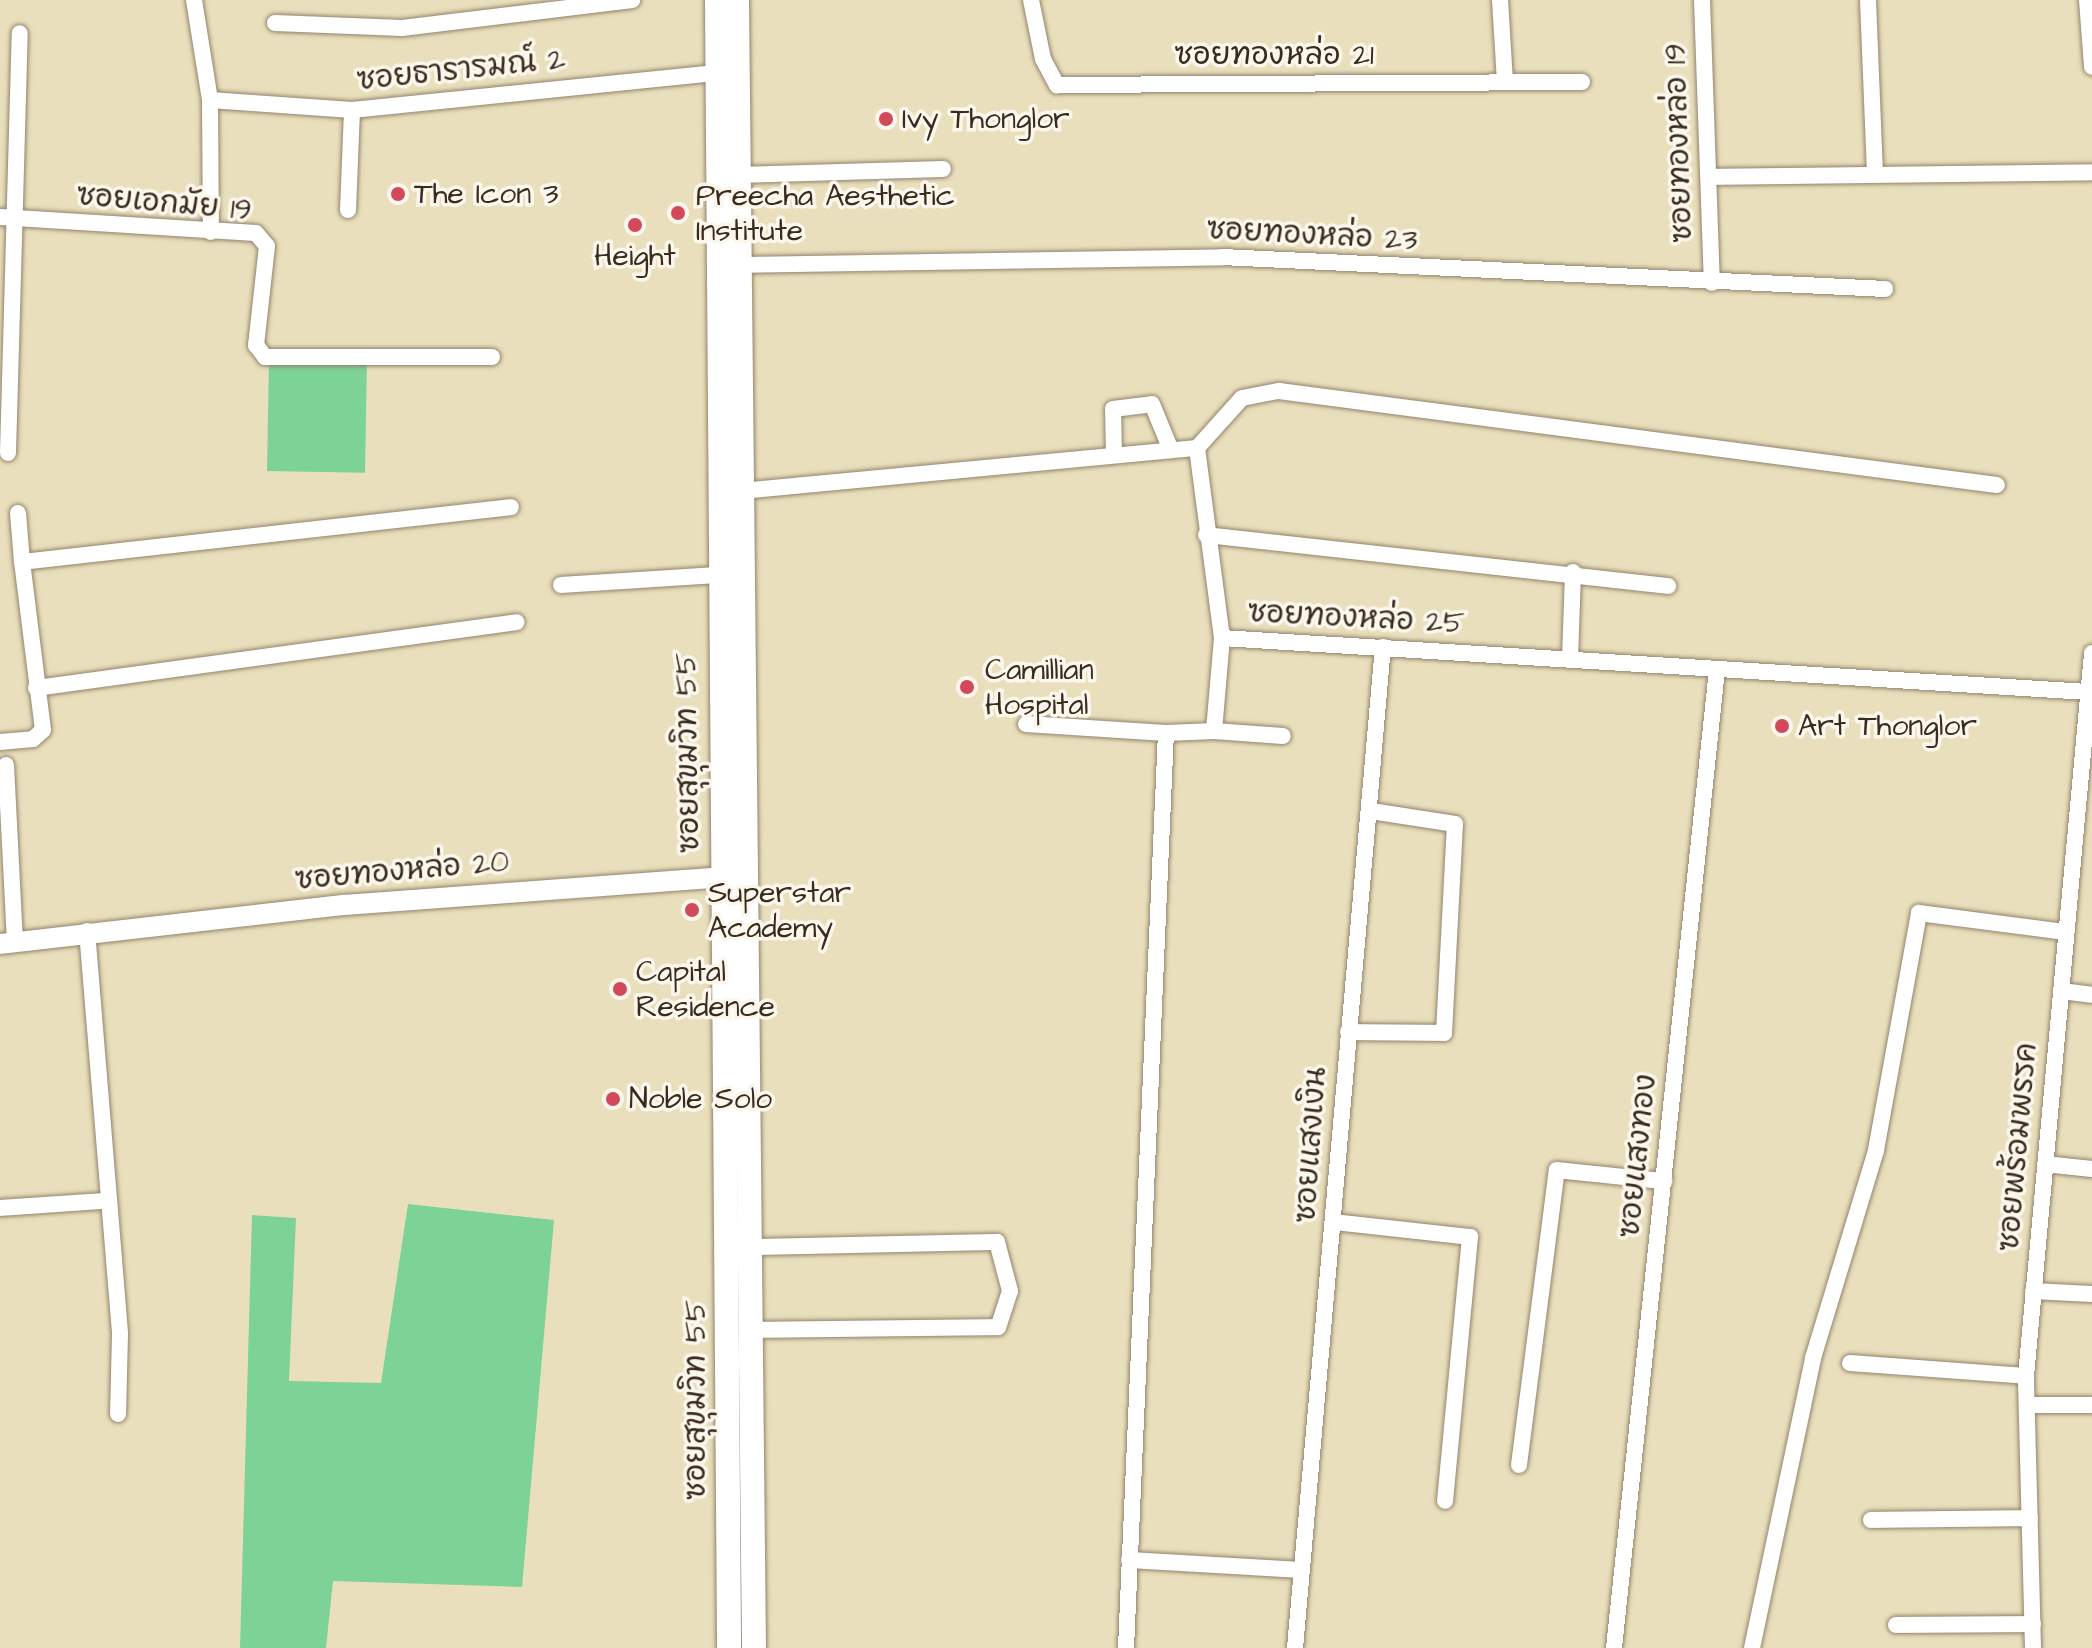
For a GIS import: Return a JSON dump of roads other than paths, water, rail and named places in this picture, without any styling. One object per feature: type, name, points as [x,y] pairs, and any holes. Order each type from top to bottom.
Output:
[{"type":"main road","name":"ซอยสุขุมวิท 55","points":[[717,0],[737,175],[716,492],[729,1648]]},
{"type":"main road","name":"ซอยสุขุมวิท 55","points":[[737,0],[727,72],[729,263],[741,491],[746,738],[754,1648]]},
{"type":"main road","points":[[716,492],[741,491]]},
{"type":"main road","points":[[720,725],[746,738]]},
{"type":"main road","points":[[721,750],[746,738]]},
{"type":"street","points":[[194,0],[210,100],[211,232]]},
{"type":"street","points":[[275,23],[402,28],[632,0]]},
{"type":"street","name":"ซอยทองหล่อ 21","points":[[1031,0],[1057,85],[1582,82]]},
{"type":"street","points":[[1500,0],[1505,82]]},
{"type":"street","name":"ซอยทองหล่อ 19","points":[[1702,0],[1712,283]]},
{"type":"street","points":[[1868,0],[1875,174]]},
{"type":"street","points":[[2087,0],[2092,67]]},
{"type":"street","points":[[8,453],[7,218],[20,33]]},
{"type":"street","name":"ซอยธารารมณ์ 2","points":[[210,100],[352,110],[727,72]]},
{"type":"street","points":[[348,210],[352,110]]},
{"type":"street","points":[[737,175],[943,169]]},
{"type":"street","points":[[1710,177],[2092,172]]},
{"type":"street","name":"ซอยเอกมัย 19","points":[[7,218],[256,233],[267,246],[256,345],[265,357],[492,357]]},
{"type":"street","name":"ซอยทองหล่อ 23","points":[[729,263],[1222,257],[1885,289]]},
{"type":"street","points":[[741,491],[1197,448],[1242,398],[1279,391],[1997,485]]},
{"type":"street","points":[[1114,455],[1113,409],[1152,404],[1171,450]]},
{"type":"street","name":"ซอยทองหล่อ 25","points":[[1197,448],[1206,535],[1222,638],[2088,692]]},
{"type":"street","points":[[22,562],[511,507]]},
{"type":"street","points":[[0,742],[40,736],[18,513]]},
{"type":"street","points":[[1206,535],[1573,572],[1668,586]]},
{"type":"street","points":[[1570,659],[1573,572]]},
{"type":"street","points":[[561,585],[717,575]]},
{"type":"street","points":[[36,688],[516,622]]},
{"type":"street","points":[[1214,731],[1222,638]]},
{"type":"street","name":"ซอยแสงเงิน","points":[[1295,1648],[1348,1032],[1371,811],[1383,647]]},
{"type":"street","name":"ซอยพร้อมพรรค","points":[[2033,1648],[2026,1376],[2092,653]]},
{"type":"street","name":"ซอยแสงทอง","points":[[1614,1648],[1717,669]]},
{"type":"street","points":[[1026,724],[1166,733],[1214,731],[1283,736]]},
{"type":"street","points":[[1126,1648],[1166,733]]},
{"type":"street","points":[[6,765],[8,943]]},
{"type":"street","points":[[1348,1032],[1444,1033],[1455,823],[1371,811]]},
{"type":"street","name":"ซอยทองหล่อ 20","points":[[8,943],[87,931],[722,877]]},
{"type":"street","points":[[1752,1648],[1813,1358],[1876,1150],[1919,913],[2066,932]]},
{"type":"street","points":[[87,931],[104,1201],[120,1334],[118,1414]]},
{"type":"street","points":[[2061,991],[2092,995]]},
{"type":"street","points":[[2045,1164],[2092,1169]]},
{"type":"street","points":[[1519,1465],[1557,1170],[1664,1181]]},
{"type":"street","points":[[0,1208],[104,1201]]},
{"type":"street","points":[[1334,1222],[1470,1238],[1445,1501]]},
{"type":"street","points":[[752,1247],[997,1242],[1010,1291],[998,1327],[753,1330]]},
{"type":"street","points":[[2033,1291],[2092,1294]]},
{"type":"street","points":[[1850,1363],[2026,1376]]},
{"type":"street","points":[[2027,1405],[2092,1405]]},
{"type":"street","points":[[1871,1520],[2030,1518]]},
{"type":"street","points":[[1129,1560],[1302,1570]]},
{"type":"street","points":[[1896,1625],[2033,1624]]},
{"type":"place","name":"Ivy Thonglor","points":[[886,119]]},
{"type":"place","name":"The Icon 3","points":[[398,194]]},
{"type":"place","name":"Preecha Aesthetic Institute","points":[[678,213]]},
{"type":"place","name":"Height","points":[[635,225]]},
{"type":"place","name":"Camillian Hospital","points":[[967,687]]},
{"type":"place","name":"Art Thonglor","points":[[1782,726]]},
{"type":"place","name":"Superstar Academy","points":[[692,910]]},
{"type":"place","name":"Capital Residence","points":[[620,989]]},
{"type":"place","name":"Noble Solo","points":[[613,1099]]}]
